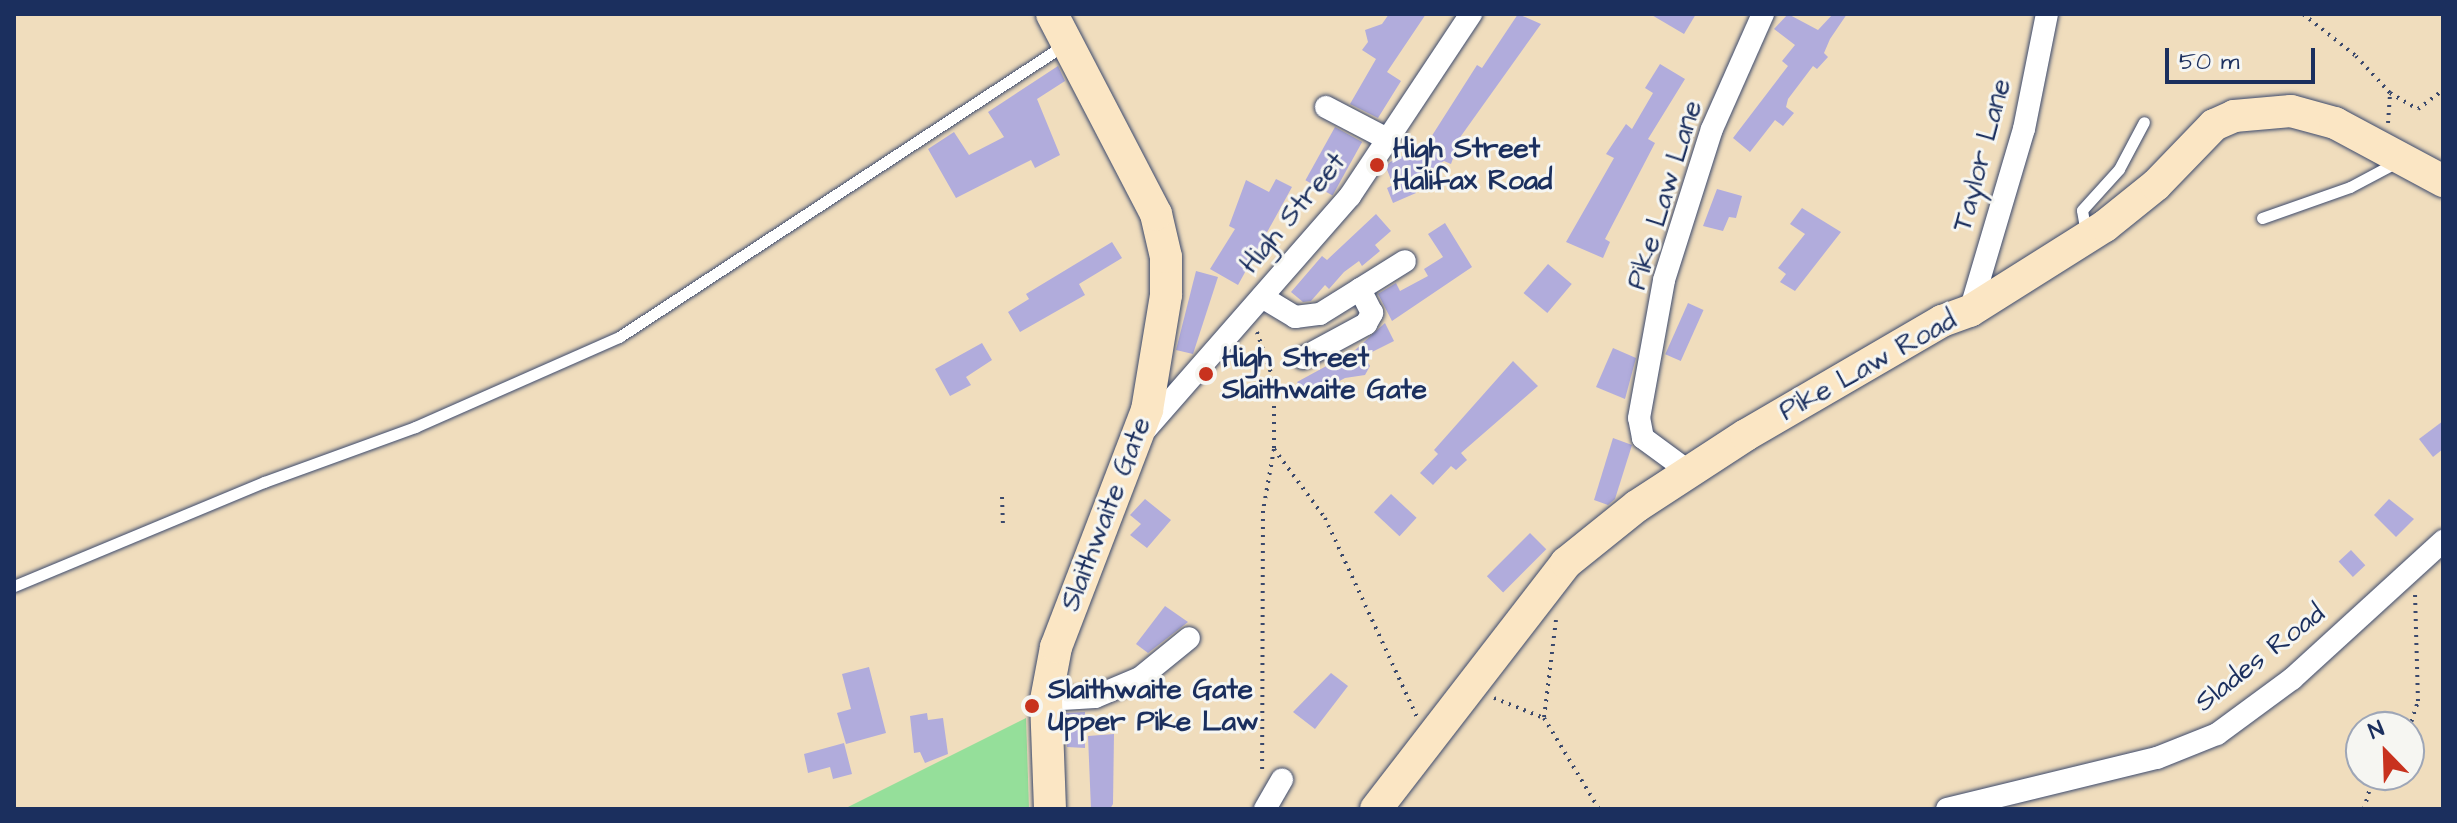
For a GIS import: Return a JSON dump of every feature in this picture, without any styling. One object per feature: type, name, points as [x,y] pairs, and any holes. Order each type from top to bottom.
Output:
[{"type":"street","name":"Slaithwaite Gate","points":[[1050,809],[1046,700],[1056,647],[1140,436],[1166,295],[1166,257],[1156,214],[1052,14]]},
{"type":"street","name":"High Street","points":[[1140,436],[1350,196],[1471,14]]},
{"type":"street","name":"Pike Law Lane","points":[[1688,471],[1643,438],[1639,418],[1664,280],[1712,129],[1763,14]]},
{"type":"street","name":"Taylor Lane","points":[[1970,311],[2024,129],[2047,14]]},
{"type":"street","points":[[1326,107],[1389,140]]},
{"type":"street","name":"Pike Law Road","points":[[1376,809],[1566,563],[1688,471],[1809,396],[1970,311],[2086,238],[2156,185],[2214,125],[2234,116],[2291,111],[2335,123],[2443,181]]},
{"type":"street","points":[[1256,304],[1295,317],[1320,314],[1405,261]]},
{"type":"street","points":[[1303,358],[1366,324],[1372,313],[1360,289]]},
{"type":"street","name":"Slades Road","points":[[1947,809],[2157,758],[2217,734],[2292,679],[2443,541]]},
{"type":"street","points":[[1046,700],[1095,697],[1140,678],[1189,638]]},
{"type":"street","points":[[1265,809],[1272,778]]},
{"type":"lane","points":[[14,586],[264,482],[415,427],[619,337],[1068,43]]},
{"type":"lane","points":[[2086,238],[2082,210],[2119,169],[2144,122]]},
{"type":"lane","points":[[2262,218],[2350,187],[2394,153]]},
{"type":"path","points":[[2303,14],[2356,56],[2390,93],[2418,109],[2443,90]]},
{"type":"path","points":[[2390,93],[2394,153]]},
{"type":"path","points":[[1256,304],[1274,382],[1274,449],[1263,511],[1272,778]]},
{"type":"path","points":[[1274,449],[1325,518],[1428,739]]},
{"type":"path","points":[[1002,497],[1003,529]]},
{"type":"path","points":[[2415,711],[2418,701],[2416,565]]},
{"type":"path","points":[[1544,718],[1558,606]]},
{"type":"path","points":[[1467,688],[1544,718],[1599,809]]},
{"type":"green space","points":[[1026,718],[1029,809],[844,809]]},
{"type":"building","points":[[1389,14],[1426,14],[1387,72],[1401,81],[1378,118],[1350,104],[1376,59],[1362,50],[1368,42],[1365,30],[1382,24]]},
{"type":"building","points":[[1518,14],[1541,24],[1461,136],[1451,164],[1444,161],[1412,182],[1416,193],[1393,203],[1387,188],[1393,185],[1386,167],[1390,162],[1426,145],[1477,65],[1482,68]]},
{"type":"building","points":[[1650,14],[1696,14],[1684,34]]},
{"type":"building","points":[[1788,14],[1818,30],[1833,14],[1847,14],[1830,39],[1824,53],[1828,57],[1817,69],[1813,66],[1788,99],[1786,107],[1794,113],[1783,126],[1775,120],[1750,152],[1733,138],[1788,66],[1782,61],[1795,45],[1774,29]]},
{"type":"building","points":[[1660,64],[1685,79],[1648,139],[1655,143],[1605,239],[1610,242],[1603,258],[1566,242],[1614,158],[1606,154],[1626,124],[1632,129],[1653,93],[1645,88]]},
{"type":"building","points":[[1058,66],[1065,81],[1037,99],[1060,155],[1035,168],[1031,160],[956,198],[928,149],[954,132],[969,155],[1004,137],[988,112]]},
{"type":"building","points":[[1335,127],[1362,142],[1333,195],[1305,180]]},
{"type":"building","points":[[1276,179],[1292,187],[1238,285],[1210,269],[1235,229],[1229,226],[1246,180],[1269,192]]},
{"type":"building","points":[[1717,189],[1742,196],[1736,218],[1729,217],[1723,231],[1703,226]]},
{"type":"building","points":[[1802,208],[1841,232],[1795,291],[1780,282],[1786,274],[1778,268],[1805,234],[1790,224]]},
{"type":"building","points":[[1376,214],[1391,231],[1375,245],[1380,251],[1362,266],[1359,261],[1344,272],[1329,289],[1325,285],[1311,301],[1303,302],[1291,292],[1322,256],[1327,260]]},
{"type":"building","points":[[1445,223],[1472,267],[1392,321],[1378,294],[1396,283],[1400,291],[1428,276],[1424,269],[1443,257],[1428,234]]},
{"type":"building","points":[[1112,242],[1122,258],[1079,284],[1085,295],[1020,332],[1008,312],[1029,299],[1026,294]]},
{"type":"building","points":[[1548,264],[1572,284],[1547,313],[1524,293]]},
{"type":"building","points":[[1196,271],[1218,277],[1193,354],[1176,350]]},
{"type":"building","points":[[1688,303],[1704,310],[1681,361],[1665,354]]},
{"type":"building","points":[[1385,323],[1394,341],[1364,356],[1370,366],[1365,375],[1345,378],[1306,399],[1297,382],[1354,351]]},
{"type":"building","points":[[982,343],[992,360],[966,377],[971,385],[950,396],[935,369]]},
{"type":"building","points":[[1613,348],[1636,358],[1625,399],[1596,387]]},
{"type":"building","points":[[1513,361],[1538,386],[1461,453],[1467,460],[1456,470],[1451,466],[1433,485],[1420,473],[1438,454],[1434,450]]},
{"type":"building","points":[[2443,421],[2443,449],[2433,457],[2419,439]]},
{"type":"building","points":[[1613,438],[1632,445],[1615,499],[1608,505],[1594,500]]},
{"type":"building","points":[[1391,494],[1417,518],[1400,536],[1374,512]]},
{"type":"building","points":[[1145,499],[1171,520],[1147,548],[1130,535],[1141,524],[1130,515]]},
{"type":"building","points":[[2389,499],[2414,519],[2396,537],[2374,515]]},
{"type":"building","points":[[1530,533],[1546,549],[1503,592],[1487,576]]},
{"type":"building","points":[[2351,550],[2365,565],[2353,577],[2339,562]]},
{"type":"building","points":[[1165,606],[1188,622],[1148,653],[1136,644]]},
{"type":"building","points":[[869,667],[886,733],[846,744],[837,713],[851,709],[842,674]]},
{"type":"building","points":[[1331,673],[1348,686],[1315,729],[1293,712]]},
{"type":"building","points":[[1085,712],[1085,748],[1067,747],[1065,713]]},
{"type":"building","points":[[927,713],[928,720],[943,718],[948,754],[925,763],[920,752],[914,753],[910,716]]},
{"type":"building","points":[[1114,734],[1113,804],[1110,809],[1091,809],[1088,736]]},
{"type":"building","points":[[844,743],[852,774],[833,779],[830,767],[808,773],[804,754]]},
{"type":"place","name":"High Street Halifax Road","points":[[1377,165]]},
{"type":"place","name":"High Street Slaithwaite Gate","points":[[1206,374]]},
{"type":"place","name":"Slaithwaite Gate Upper Pike Law","points":[[1032,706]]}]
